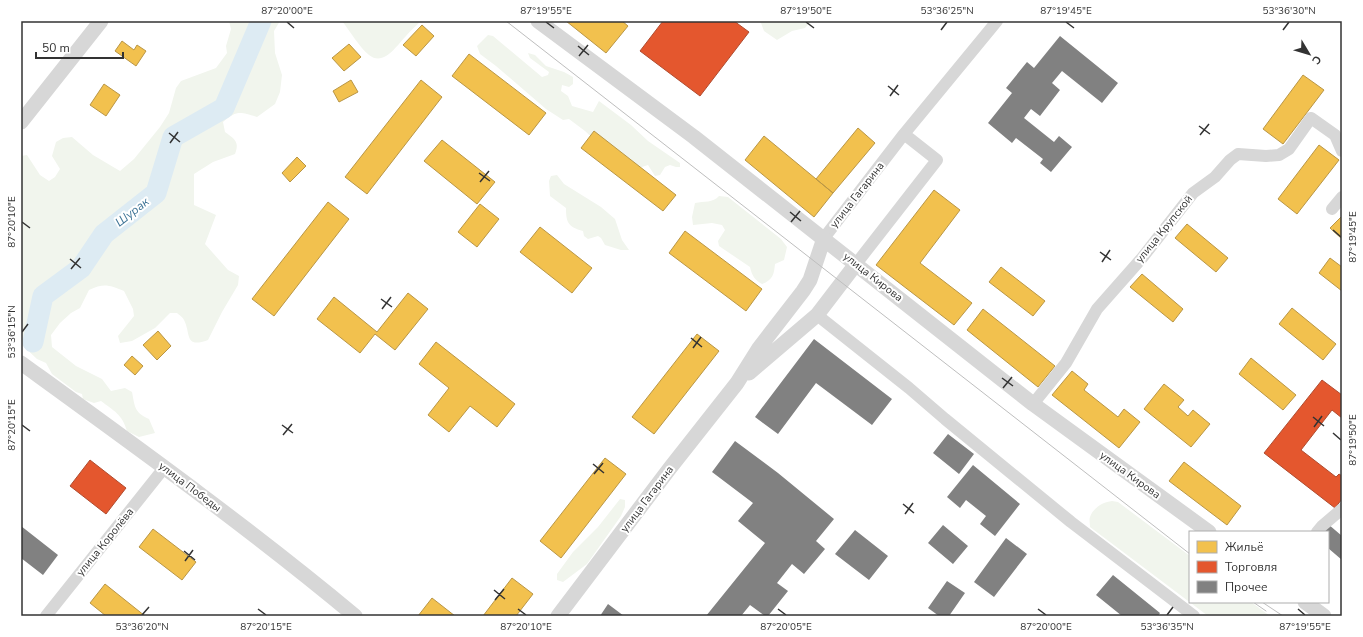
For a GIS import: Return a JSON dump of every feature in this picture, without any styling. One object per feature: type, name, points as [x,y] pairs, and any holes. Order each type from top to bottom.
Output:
[{"type":"street","points":[[21,122],[101,21]]},
{"type":"street","name":"улица Кирова","points":[[538,21],[694,137],[1033,404],[1208,531]]},
{"type":"street","name":"улица Гагарина","points":[[558,616],[670,468],[737,383],[758,348],[803,292],[810,280],[824,238],[904,134],[997,21]]},
{"type":"street","name":"улица Крупской","points":[[1033,404],[1066,363],[1097,309],[1142,258],[1193,193],[1215,177],[1230,160],[1238,154],[1266,156],[1279,155],[1289,149],[1311,118],[1335,135],[1342,151]]},
{"type":"street","name":"улица Гагарина","points":[[737,383],[817,315],[937,160],[904,134]]},
{"type":"street","points":[[1332,208],[1342,197]]},
{"type":"street","points":[[817,315],[892,374],[1072,522],[1194,616]]},
{"type":"street","name":"улица Победы","points":[[21,363],[299,570],[355,616]]},
{"type":"street","name":"улица Королёва","points":[[46,616],[164,468]]},
{"type":"street","points":[[1318,531],[1342,509]]},
{"type":"street","points":[[1306,603],[1324,616]]},
{"type":"shaded area","points":[[229,21],[280,21],[274,31],[275,53],[282,75],[280,92],[275,104],[257,117],[239,113],[232,115],[223,122],[225,132],[236,143],[237,146],[235,154],[213,162],[194,174],[194,205],[216,215],[205,244],[228,270],[239,276],[238,285],[208,340],[200,342],[192,341],[183,318],[177,313],[170,313],[155,328],[132,341],[120,343],[118,336],[134,316],[133,309],[124,291],[106,286],[99,286],[89,290],[80,308],[71,313],[60,323],[51,335],[52,347],[76,366],[102,379],[111,391],[125,388],[132,392],[136,408],[140,414],[149,419],[155,433],[139,437],[127,431],[123,421],[114,410],[101,401],[94,403],[83,399],[82,394],[76,392],[52,374],[46,363],[37,359],[21,344],[21,156],[27,155],[40,175],[49,181],[55,177],[60,169],[52,156],[56,142],[63,138],[72,137],[93,155],[120,171],[134,159],[160,127],[169,113],[176,88],[181,81],[216,68],[227,53],[226,46],[231,29]]},
{"type":"shaded area","points":[[342,21],[421,21],[390,53],[385,57],[375,58],[365,52]]},
{"type":"shaded area","points":[[759,21],[811,21],[805,28],[792,31],[777,40],[764,31]]},
{"type":"shaded area","points":[[488,35],[493,36],[542,77],[548,75],[549,72],[530,58],[528,53],[535,55],[546,66],[564,72],[573,77],[573,84],[569,87],[562,85],[561,91],[568,96],[572,106],[593,112],[599,101],[631,125],[648,141],[680,163],[680,167],[670,165],[665,167],[660,175],[655,176],[648,165],[642,167],[627,166],[569,119],[563,120],[546,109],[480,54],[477,46]]},
{"type":"shaded area","points":[[557,175],[564,184],[601,207],[615,219],[622,240],[629,250],[621,250],[605,245],[598,236],[588,239],[584,236],[583,231],[571,226],[567,220],[566,208],[550,196],[549,181],[551,176]]},
{"type":"shaded area","points":[[719,196],[728,197],[781,239],[787,247],[784,260],[775,264],[774,271],[769,281],[762,284],[757,281],[750,267],[719,246],[718,241],[725,230],[722,225],[712,223],[693,225],[692,217],[695,203],[711,201]]},
{"type":"shaded area","points":[[620,499],[625,500],[625,507],[621,516],[587,564],[563,582],[557,580],[557,574],[573,552],[598,527]]},
{"type":"shaded area","points":[[1112,501],[1118,502],[1189,555],[1189,602],[1090,527],[1091,514],[1096,508]]},
{"type":"shaded area","points":[[1191,603],[1252,603],[1270,616],[1208,616]]},
{"type":"building: Жильё","points":[[566,21],[622,21],[628,26],[606,53]]},
{"type":"building: Жильё","points":[[422,25],[434,36],[416,56],[403,45]]},
{"type":"building: Жильё","points":[[122,41],[134,50],[137,45],[146,51],[136,66],[115,51]]},
{"type":"building: Жильё","points":[[349,44],[361,57],[344,71],[332,58]]},
{"type":"building: Жильё","points":[[469,54],[546,113],[529,135],[452,76]]},
{"type":"building: Жильё","points":[[1303,75],[1324,90],[1283,144],[1263,129]]},
{"type":"building: Жильё","points":[[351,80],[358,92],[339,102],[333,91]]},
{"type":"building: Жильё","points":[[421,80],[442,97],[367,194],[345,177]]},
{"type":"building: Жильё","points":[[104,84],[120,95],[106,116],[90,105]]},
{"type":"building: Жильё","points":[[858,128],[875,143],[833,193],[816,179]]},
{"type":"building: Жильё","points":[[594,131],[676,195],[663,211],[581,148]]},
{"type":"building: Жильё","points":[[764,136],[833,193],[814,217],[745,160]]},
{"type":"building: Жильё","points":[[442,140],[495,182],[477,204],[424,161]]},
{"type":"building: Жильё","points":[[1319,145],[1339,160],[1297,214],[1278,199]]},
{"type":"building: Жильё","points":[[297,157],[306,166],[290,182],[282,173]]},
{"type":"building: Жильё","points":[[934,190],[960,210],[920,263],[972,303],[954,325],[876,265]]},
{"type":"building: Жильё","points":[[328,202],[349,219],[274,316],[252,299]]},
{"type":"building: Жильё","points":[[480,204],[499,219],[477,247],[458,232]]},
{"type":"building: Жильё","points":[[1342,216],[1342,239],[1330,228]]},
{"type":"building: Жильё","points":[[1187,224],[1228,258],[1216,272],[1175,238]]},
{"type":"building: Жильё","points":[[540,227],[592,268],[572,293],[520,252]]},
{"type":"building: Жильё","points":[[685,231],[762,289],[746,311],[669,253]]},
{"type":"building: Жильё","points":[[1330,258],[1342,267],[1342,291],[1319,273]]},
{"type":"building: Жильё","points":[[1001,267],[1045,301],[1033,316],[989,282]]},
{"type":"building: Жильё","points":[[1142,274],[1183,309],[1173,322],[1130,287]]},
{"type":"building: Жильё","points":[[408,293],[428,309],[395,350],[375,334],[360,353],[317,319],[334,297],[377,332]]},
{"type":"building: Жильё","points":[[1292,308],[1336,344],[1323,360],[1279,324]]},
{"type":"building: Жильё","points":[[983,309],[1055,366],[1038,387],[967,330]]},
{"type":"building: Жильё","points":[[158,331],[171,346],[157,360],[143,345]]},
{"type":"building: Жильё","points":[[697,334],[719,351],[654,434],[632,417]]},
{"type":"building: Жильё","points":[[436,342],[515,404],[497,427],[470,406],[449,432],[428,415],[449,388],[419,364]]},
{"type":"building: Жильё","points":[[132,356],[143,366],[135,375],[124,365]]},
{"type":"building: Жильё","points":[[1251,358],[1296,395],[1283,410],[1239,374]]},
{"type":"building: Жильё","points":[[1072,371],[1088,384],[1084,390],[1118,417],[1124,409],[1140,422],[1119,448],[1052,395]]},
{"type":"building: Жильё","points":[[1164,384],[1184,400],[1178,407],[1188,416],[1193,410],[1210,424],[1191,447],[1144,409]]},
{"type":"building: Жильё","points":[[605,458],[626,474],[561,558],[540,541]]},
{"type":"building: Жильё","points":[[1184,462],[1241,506],[1227,525],[1169,481]]},
{"type":"building: Жильё","points":[[153,529],[196,562],[182,580],[139,547]]},
{"type":"building: Жильё","points":[[512,578],[533,594],[516,616],[483,616]]},
{"type":"building: Жильё","points":[[105,584],[145,616],[106,616],[90,603]]},
{"type":"building: Жильё","points":[[432,598],[455,616],[418,616]]},
{"type":"building: Торговля","points":[[663,21],[734,21],[749,32],[700,96],[640,51]]},
{"type":"building: Торговля","points":[[1322,380],[1342,395],[1342,418],[1332,410],[1301,450],[1336,477],[1339,474],[1342,476],[1342,499],[1335,508],[1264,453]]},
{"type":"building: Торговля","points":[[90,460],[126,488],[106,514],[70,486]]},
{"type":"building: Прочее","points":[[1060,36],[1118,83],[1102,103],[1062,71],[1052,83],[1060,90],[1040,116],[1031,109],[1024,118],[1054,142],[1059,136],[1072,147],[1051,172],[1040,163],[1043,159],[1016,138],[1012,143],[988,123],[1012,93],[1006,88],[1027,62],[1034,68]]},
{"type":"building: Прочее","points":[[814,339],[892,399],[872,425],[816,383],[778,434],[755,417]]},
{"type":"building: Прочее","points":[[948,434],[974,454],[959,474],[933,453]]},
{"type":"building: Прочее","points":[[735,441],[778,473],[834,519],[816,541],[825,549],[804,574],[792,564],[777,583],[788,591],[768,616],[765,616],[750,605],[741,616],[706,616],[765,543],[738,521],[753,503],[712,472]]},
{"type":"building: Прочее","points":[[973,465],[1020,504],[995,536],[980,524],[986,516],[966,500],[960,508],[947,497]]},
{"type":"building: Прочее","points":[[1328,524],[1342,536],[1342,560],[1329,549],[1329,531],[1322,531]]},
{"type":"building: Прочее","points":[[943,525],[968,546],[953,564],[928,543]]},
{"type":"building: Прочее","points":[[21,526],[58,555],[43,575],[21,558]]},
{"type":"building: Прочее","points":[[855,530],[888,556],[869,580],[835,554]]},
{"type":"building: Прочее","points":[[1006,538],[1027,554],[994,597],[974,582]]},
{"type":"building: Прочее","points":[[1113,575],[1160,613],[1158,616],[1122,616],[1096,595]]},
{"type":"building: Прочее","points":[[947,581],[965,593],[949,616],[939,616],[928,608]]},
{"type":"building: Прочее","points":[[608,604],[624,616],[600,616]]},
{"type":"waterway","name":"Шурак","points":[[33,342],[43,296],[81,268],[104,234],[156,193],[173,137],[224,108],[261,21]]},
{"type":"tram line","points":[[506,21],[1189,553]]},
{"type":"tram line","points":[[1254,603],[1266,611]]},
{"type":"tram line","points":[[1264,603],[1283,616]]}]
